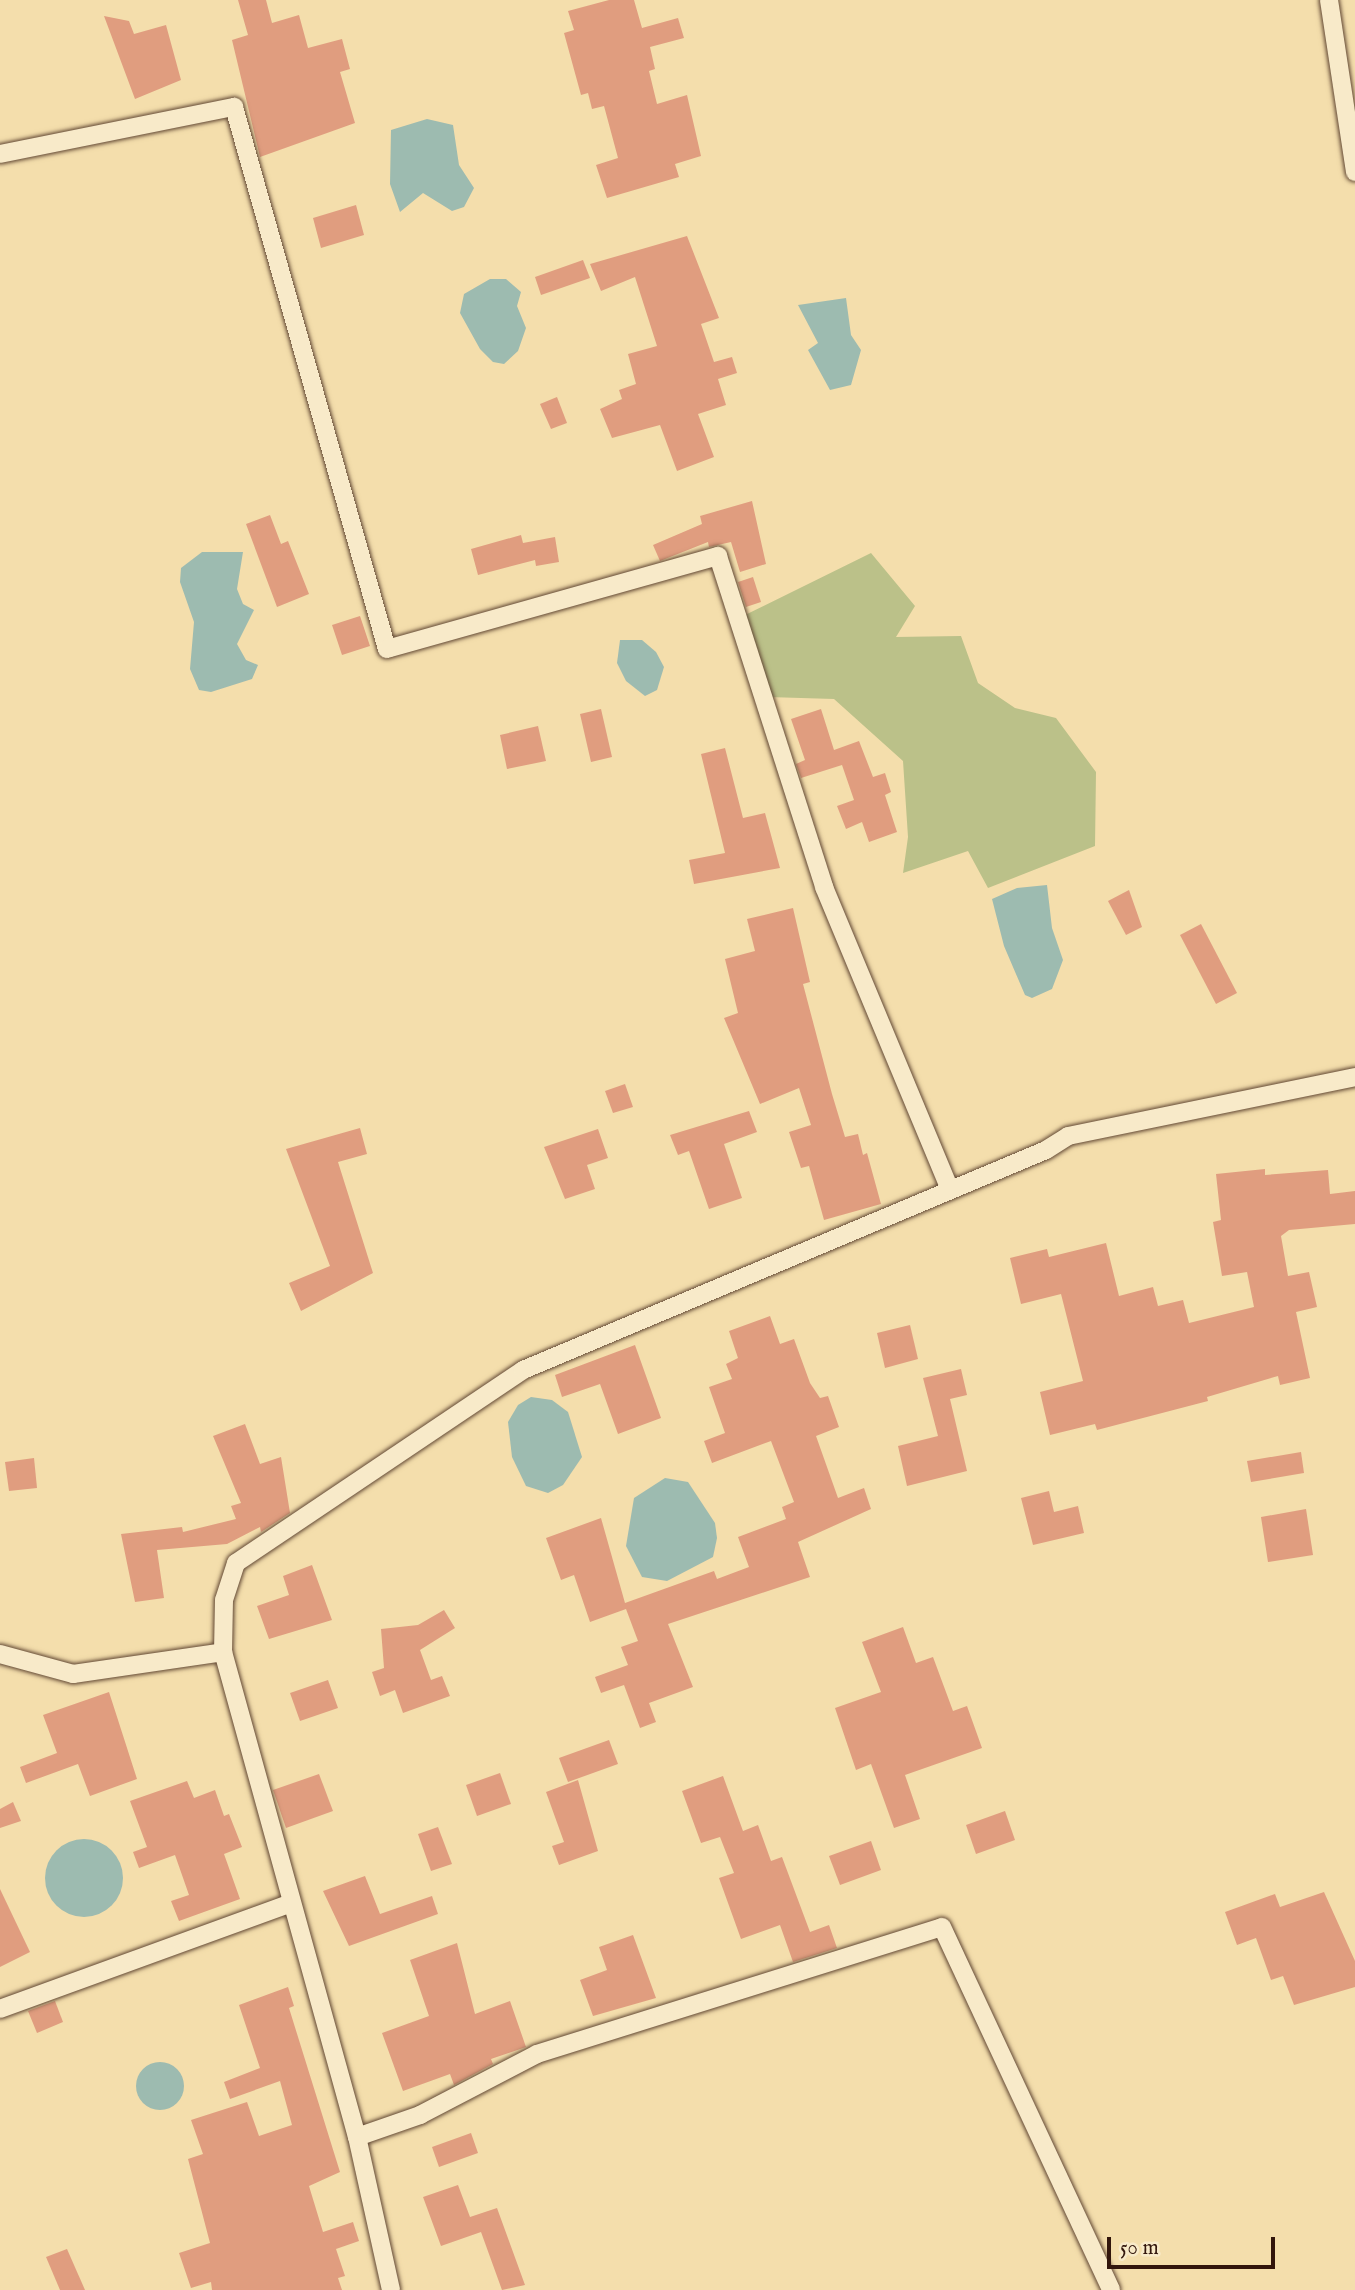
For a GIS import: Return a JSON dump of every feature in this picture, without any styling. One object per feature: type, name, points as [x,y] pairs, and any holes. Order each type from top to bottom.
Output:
[{"type":"street","points":[[1329,0],[1355,172]]},
{"type":"street","points":[[0,154],[234,107],[387,649],[718,556],[824,887],[949,1188]]},
{"type":"street","points":[[391,2290],[357,2137],[289,1904],[223,1652],[224,1600],[236,1563],[523,1370],[1068,1136],[1355,1077]]},
{"type":"street","points":[[0,1654],[73,1674],[223,1652]]},
{"type":"street","points":[[0,2009],[289,1904]]},
{"type":"street","points":[[357,2137],[420,2115],[537,2054],[942,1927],[1111,2290]]},
{"type":"green space","points":[[871,553],[915,606],[896,637],[961,636],[978,683],[1015,708],[1056,718],[1096,772],[1095,846],[988,888],[968,851],[903,873],[908,837],[903,761],[834,699],[768,697],[745,615]]},
{"type":"water","points":[[427,119],[453,125],[459,165],[474,188],[464,207],[452,211],[423,193],[400,212],[390,184],[391,130]]},
{"type":"water","points":[[490,279],[506,279],[521,292],[517,306],[526,328],[518,351],[504,364],[493,362],[480,349],[460,313],[464,294]]},
{"type":"water","points":[[846,298],[851,335],[861,350],[851,385],[830,390],[808,350],[818,343],[798,305]]},
{"type":"water","points":[[202,552],[243,552],[237,589],[243,604],[254,610],[237,644],[246,660],[258,665],[252,679],[211,692],[199,690],[190,669],[194,622],[180,582],[181,568]]},
{"type":"water","points":[[620,640],[642,640],[656,652],[664,667],[657,690],[645,696],[626,681],[617,663]]},
{"type":"water","points":[[1047,885],[1052,928],[1063,960],[1052,989],[1032,998],[1025,995],[1004,946],[992,899],[1017,888]]},
{"type":"water","points":[[531,1397],[552,1400],[568,1412],[582,1457],[563,1485],[548,1493],[526,1486],[512,1457],[508,1422],[518,1405]]},
{"type":"water","points":[[665,1478],[688,1482],[715,1523],[717,1538],[713,1557],[667,1581],[642,1577],[626,1546],[634,1498]]},
{"type":"water","points":[[76,1839],[92,1839],[106,1845],[117,1856],[123,1870],[123,1886],[117,1900],[106,1911],[92,1917],[76,1917],[62,1911],[51,1900],[45,1886],[45,1870],[51,1856],[62,1845]]},
{"type":"water","points":[[160,2062],[177,2069],[184,2086],[177,2103],[160,2110],[143,2103],[136,2086],[143,2069]]},
{"type":"building","points":[[238,0],[266,0],[272,23],[299,15],[308,48],[342,39],[350,69],[340,72],[355,123],[260,157],[232,40],[248,35]]},
{"type":"building","points":[[609,0],[634,0],[642,28],[678,18],[684,38],[650,47],[655,69],[649,71],[657,104],[687,95],[701,156],[675,164],[679,177],[607,198],[596,165],[618,158],[604,106],[592,109],[588,93],[581,95],[564,33],[574,30],[568,11]]},
{"type":"building","points":[[104,16],[129,21],[134,34],[166,25],[181,80],[135,99]]},
{"type":"building","points":[[356,205],[364,235],[321,248],[313,218]]},
{"type":"building","points":[[687,236],[719,318],[701,324],[714,362],[732,357],[737,373],[718,379],[726,405],[698,414],[714,457],[677,471],[660,425],[612,438],[600,409],[622,399],[619,390],[636,384],[628,354],[657,346],[635,277],[601,291],[590,264]]},
{"type":"building","points":[[583,260],[590,278],[541,295],[535,277]]},
{"type":"building","points":[[557,397],[567,423],[551,429],[540,404]]},
{"type":"building","points":[[752,501],[766,564],[740,572],[731,542],[709,547],[708,542],[660,561],[653,545],[702,524],[700,516]]},
{"type":"building","points":[[270,515],[281,544],[288,541],[309,594],[277,607],[246,524]]},
{"type":"building","points":[[521,535],[523,543],[555,537],[559,562],[536,566],[535,560],[478,575],[471,549]]},
{"type":"building","points":[[753,577],[761,602],[746,607],[738,582]]},
{"type":"building","points":[[360,616],[370,646],[342,655],[332,625]]},
{"type":"building","points":[[601,709],[612,757],[591,762],[580,714]]},
{"type":"building","points":[[821,709],[834,750],[859,741],[873,777],[885,773],[891,792],[885,795],[897,832],[869,842],[862,822],[846,829],[837,806],[854,800],[842,765],[801,778],[796,764],[805,760],[791,719]]},
{"type":"building","points":[[538,726],[546,761],[507,769],[500,735]]},
{"type":"building","points":[[725,748],[743,818],[765,813],[780,868],[694,884],[689,860],[725,853],[701,754]]},
{"type":"building","points":[[1129,890],[1142,927],[1126,935],[1108,901]]},
{"type":"building","points":[[793,908],[810,982],[803,984],[832,1094],[845,1137],[858,1134],[863,1155],[867,1153],[881,1204],[824,1220],[809,1166],[801,1168],[789,1132],[811,1125],[799,1088],[760,1104],[724,1018],[738,1013],[725,959],[755,951],[747,919]]},
{"type":"building","points":[[1201,924],[1237,993],[1216,1004],[1180,935]]},
{"type":"building","points":[[625,1084],[633,1107],[613,1113],[605,1091]]},
{"type":"building","points":[[749,1111],[757,1132],[724,1144],[742,1198],[709,1209],[689,1151],[678,1155],[670,1135]]},
{"type":"building","points":[[360,1128],[367,1154],[338,1162],[373,1273],[301,1311],[289,1283],[330,1266],[286,1149]]},
{"type":"building","points":[[598,1129],[608,1158],[587,1165],[595,1189],[565,1199],[544,1147]]},
{"type":"building","points":[[1265,1169],[1265,1175],[1328,1170],[1330,1194],[1355,1191],[1355,1224],[1289,1230],[1281,1236],[1288,1276],[1309,1272],[1317,1307],[1296,1312],[1310,1378],[1280,1385],[1278,1376],[1207,1397],[1208,1401],[1097,1430],[1095,1424],[1050,1435],[1040,1392],[1083,1381],[1061,1294],[1021,1304],[1010,1258],[1047,1249],[1049,1257],[1106,1243],[1119,1296],[1153,1287],[1158,1306],[1183,1300],[1189,1323],[1254,1307],[1247,1272],[1222,1276],[1213,1222],[1221,1220],[1216,1174]]},
{"type":"building","points":[[770,1316],[780,1344],[794,1339],[810,1383],[820,1398],[828,1396],[839,1427],[816,1436],[838,1498],[864,1488],[871,1509],[798,1542],[810,1577],[668,1624],[693,1687],[649,1703],[656,1722],[640,1728],[624,1685],[601,1693],[595,1677],[628,1665],[621,1647],[638,1641],[626,1609],[590,1622],[574,1575],[561,1580],[546,1538],[601,1518],[625,1603],[714,1571],[717,1579],[749,1567],[738,1537],[786,1519],[782,1507],[794,1502],[771,1441],[712,1463],[704,1441],[725,1433],[709,1387],[732,1379],[726,1364],[738,1358],[729,1331]]},
{"type":"building","points":[[910,1325],[918,1359],[885,1368],[877,1333]]},
{"type":"building","points":[[635,1345],[661,1418],[618,1434],[600,1384],[562,1397],[555,1375]]},
{"type":"building","points":[[961,1369],[967,1395],[950,1399],[967,1471],[907,1486],[898,1446],[938,1436],[923,1378]]},
{"type":"building","points":[[245,1424],[260,1464],[281,1457],[290,1513],[261,1532],[260,1527],[227,1544],[157,1550],[164,1598],[135,1602],[121,1534],[182,1527],[183,1532],[236,1519],[231,1506],[241,1503],[213,1436]]},
{"type":"building","points":[[1301,1452],[1304,1473],[1251,1482],[1247,1461]]},
{"type":"building","points":[[34,1458],[37,1488],[9,1491],[5,1462]]},
{"type":"building","points":[[1049,1491],[1054,1512],[1078,1506],[1084,1533],[1033,1545],[1021,1498]]},
{"type":"building","points":[[1306,1509],[1313,1555],[1268,1562],[1261,1517]]},
{"type":"building","points":[[312,1565],[332,1620],[269,1639],[257,1606],[289,1595],[283,1576]]},
{"type":"building","points":[[444,1610],[455,1628],[420,1650],[431,1680],[442,1676],[450,1696],[403,1713],[395,1690],[380,1696],[372,1672],[384,1668],[381,1629],[418,1625]]},
{"type":"building","points":[[903,1627],[916,1663],[933,1657],[953,1711],[967,1706],[982,1748],[905,1775],[920,1819],[894,1828],[871,1764],[856,1770],[835,1708],[881,1692],[862,1642]]},
{"type":"building","points":[[328,1680],[338,1708],[300,1721],[290,1693]]},
{"type":"building","points":[[109,1692],[137,1779],[90,1796],[78,1764],[26,1783],[20,1767],[57,1753],[43,1715]]},
{"type":"building","points":[[609,1740],[618,1764],[568,1782],[559,1758]]},
{"type":"building","points":[[500,1773],[511,1804],[477,1816],[466,1785]]},
{"type":"building","points":[[319,1774],[333,1811],[286,1828],[273,1790]]},
{"type":"building","points":[[723,1776],[743,1831],[758,1825],[771,1861],[782,1857],[810,1932],[829,1925],[837,1948],[793,1962],[780,1925],[741,1939],[719,1878],[734,1873],[720,1837],[701,1843],[682,1791]]},
{"type":"building","points":[[578,1780],[598,1851],[559,1865],[552,1846],[564,1842],[546,1792]]},
{"type":"building","points":[[187,1781],[194,1798],[215,1790],[224,1816],[229,1814],[242,1847],[224,1854],[240,1899],[179,1921],[171,1901],[189,1895],[175,1855],[139,1868],[133,1852],[147,1847],[130,1801]]},
{"type":"building","points":[[13,1802],[21,1821],[0,1828],[0,1809]]},
{"type":"building","points":[[1005,1811],[1015,1840],[976,1854],[966,1825]]},
{"type":"building","points":[[438,1827],[452,1864],[431,1871],[418,1834]]},
{"type":"building","points":[[871,1841],[881,1870],[840,1885],[829,1856]]},
{"type":"building","points":[[365,1876],[380,1914],[432,1896],[438,1914],[349,1946],[323,1891]]},
{"type":"building","points":[[0,1889],[30,1952],[0,1967]]},
{"type":"building","points":[[1324,1892],[1355,1961],[1355,1987],[1294,2005],[1283,1976],[1271,1980],[1256,1938],[1237,1945],[1225,1912],[1275,1894],[1280,1907]]},
{"type":"building","points":[[633,1935],[656,1998],[593,2016],[580,1980],[607,1970],[599,1947]]},
{"type":"building","points":[[457,1943],[475,2014],[510,2001],[526,2047],[491,2059],[493,2064],[454,2085],[450,2074],[403,2091],[382,2033],[429,2016],[410,1960]]},
{"type":"building","points":[[288,1987],[294,2006],[289,2008],[340,2172],[309,2186],[323,2232],[353,2222],[359,2241],[336,2249],[345,2276],[338,2278],[342,2290],[212,2290],[211,2282],[191,2288],[179,2253],[210,2243],[188,2159],[203,2154],[191,2120],[247,2102],[259,2136],[292,2125],[280,2081],[230,2099],[224,2082],[260,2068],[239,2005]]},
{"type":"building","points":[[55,2001],[63,2022],[37,2033],[28,2011]]},
{"type":"building","points":[[471,2133],[478,2153],[439,2167],[432,2147]]},
{"type":"building","points":[[458,2185],[470,2217],[497,2208],[525,2285],[502,2290],[481,2232],[441,2246],[423,2197]]},
{"type":"building","points":[[67,2249],[85,2290],[60,2290],[46,2257]]}]
